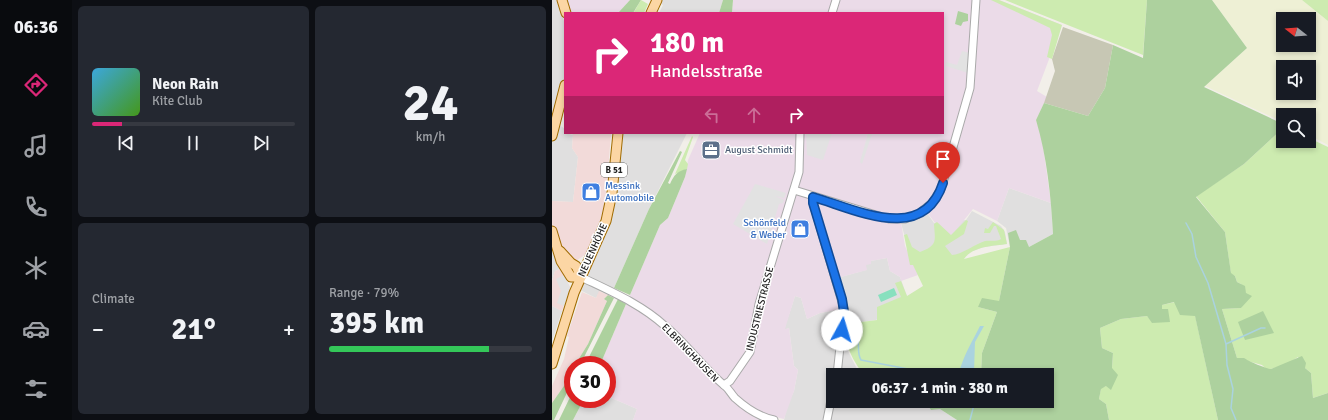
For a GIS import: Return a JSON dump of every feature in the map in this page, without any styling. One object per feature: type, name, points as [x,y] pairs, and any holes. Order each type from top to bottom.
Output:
[{"type":"main road","points":[[562,0],[566,12]]},
{"type":"main road","points":[[651,12],[657,0]]},
{"type":"main road","points":[[552,136],[555,116],[564,88]]},
{"type":"main road","name":"NEUENHÖHE","points":[[553,357],[581,277],[606,221],[612,193],[618,134]]},
{"type":"main road","points":[[552,231],[554,241],[559,250],[565,269],[571,277],[581,277]]},
{"type":"street","points":[[832,12],[836,0]]},
{"type":"street","points":[[794,190],[884,218],[896,220],[918,214],[932,203],[942,187],[969,91],[976,0]]},
{"type":"street","name":"INDUSTRIESTRASSE","points":[[724,385],[749,354],[759,304],[800,167],[800,134]]},
{"type":"street","points":[[813,197],[813,203],[844,309],[839,368]]},
{"type":"street","name":"ELBRINGHAUSEN","points":[[581,277],[631,302],[664,325],[683,343],[716,379],[724,385],[733,396],[744,405],[765,417],[774,420]]},
{"type":"street","points":[[827,420],[829,408]]},
{"type":"shaded area","points":[[552,0],[557,0],[564,21],[564,91],[552,120]]},
{"type":"shaded area","points":[[566,0],[630,0],[619,12],[570,12]]},
{"type":"shaded area","points":[[654,0],[723,0],[719,12],[660,12],[663,5]]},
{"type":"shaded area","points":[[733,0],[999,0],[1062,25],[1037,91],[1047,97],[1036,120],[1042,138],[1051,203],[1009,188],[997,221],[973,209],[948,240],[923,207],[900,216],[905,246],[918,275],[901,281],[900,277],[890,271],[887,258],[871,261],[871,264],[866,265],[867,270],[837,278],[842,309],[820,313],[807,319],[801,298],[795,296],[785,329],[789,328],[794,366],[798,370],[794,391],[784,419],[763,414],[760,420],[633,420],[637,409],[616,400],[616,356],[604,356],[660,225],[668,218],[685,177],[688,160],[700,134],[944,134],[944,12],[732,12]]},
{"type":"shaded area","points":[[1212,0],[1302,0],[1328,21],[1328,145],[1316,139],[1316,108],[1276,108],[1276,119],[1205,86],[1247,48]]},
{"type":"shaded area","points":[[1063,27],[1113,45],[1105,88],[1088,116],[1044,103],[1055,71],[1052,59]]},
{"type":"shaded area","points":[[962,51],[970,53],[968,73],[946,66],[946,62],[957,65]]},
{"type":"shaded area","points":[[552,120],[564,128],[564,134],[573,135],[572,148],[578,157],[573,202],[552,201]]},
{"type":"shaded area","points":[[572,134],[611,134],[606,198],[601,219],[586,254],[576,261],[564,251],[552,224],[552,201],[573,202],[578,157],[572,148]]},
{"type":"shaded area","points":[[621,134],[686,134],[649,209],[614,288],[604,284],[596,298],[580,290],[605,236],[612,214]]},
{"type":"shaded area","points":[[806,134],[832,134],[823,160],[807,155]]},
{"type":"shaded area","points":[[868,134],[872,134],[862,164],[860,162]]},
{"type":"shaded area","points":[[755,184],[786,193],[784,198],[775,196],[784,200],[783,203],[779,204],[767,244],[733,224]]},
{"type":"shaded area","points":[[1009,188],[1051,203],[1053,234],[1029,247],[1010,247],[1006,228],[997,221]]},
{"type":"shaded area","points":[[972,211],[1001,226],[1005,232],[1007,244],[984,247],[959,256],[912,263],[901,223],[915,220],[927,213],[934,223],[966,220]]},
{"type":"shaded area","points":[[552,245],[560,269],[555,271],[552,281]]},
{"type":"shaded area","points":[[887,258],[890,271],[900,277],[907,296],[876,320],[841,325],[840,335],[856,368],[826,368],[826,408],[930,408],[931,410],[940,409],[957,420],[784,420],[787,406],[794,391],[798,370],[794,366],[789,328],[784,330],[795,296],[801,298],[807,319],[820,313],[842,309],[837,278],[866,270],[865,265],[870,261]]},
{"type":"shaded area","points":[[560,269],[570,287],[562,311],[552,306],[552,281],[555,271]]},
{"type":"shaded area","points":[[564,275],[570,287],[564,306],[557,303],[561,291],[556,279]]},
{"type":"shaded area","points":[[599,291],[608,295],[604,299],[607,301],[588,344],[581,356],[565,356],[569,337],[567,336],[582,292],[596,298]]},
{"type":"shaded area","points":[[552,306],[562,311],[552,341]]},
{"type":"shaded area","points":[[564,359],[564,386],[552,403],[552,386]]},
{"type":"shaded area","points":[[616,400],[637,409],[633,420],[573,420],[579,408],[616,408]]},
{"type":"green space","points":[[630,0],[641,0],[634,12],[619,12]]},
{"type":"green space","points":[[641,0],[648,4],[644,12],[634,12]]},
{"type":"green space","points":[[723,0],[733,0],[732,12],[719,12]]},
{"type":"green space","points":[[991,0],[999,0],[1062,25],[1052,59],[1047,57],[1052,35],[1050,28]]},
{"type":"green space","points":[[1005,0],[1147,0],[1143,55]]},
{"type":"green space","points":[[1147,0],[1212,0],[1247,48],[1204,87],[1276,121],[1276,134],[1244,164],[1196,197],[1225,232],[1231,273],[1235,276],[1237,282],[1245,286],[1246,293],[1252,296],[1241,308],[1222,309],[1237,358],[1244,358],[1258,365],[1271,369],[1302,356],[1306,363],[1305,368],[1311,373],[1313,398],[1328,393],[1328,420],[1218,420],[1195,316],[1180,315],[1174,302],[1162,305],[1162,309],[1168,309],[1170,322],[1152,323],[1147,316],[1121,319],[1100,328],[1102,348],[1113,353],[1112,368],[1118,375],[1111,390],[1106,386],[1101,389],[1099,399],[1106,404],[1109,420],[957,420],[940,409],[931,410],[930,408],[1054,408],[1054,368],[981,368],[982,353],[997,312],[978,307],[982,298],[999,301],[1010,247],[1008,233],[1016,230],[1020,240],[1026,240],[1029,247],[1053,234],[1048,177],[1036,120],[1044,103],[1088,116],[1105,88],[1113,45],[1143,58]]},
{"type":"green space","points":[[1302,0],[1328,0],[1328,21]]},
{"type":"green space","points":[[958,11],[968,14],[968,21],[963,22],[961,26],[955,24]]},
{"type":"green space","points":[[1276,134],[1276,148],[1316,148],[1316,141],[1328,147],[1328,393],[1313,398],[1311,373],[1305,368],[1298,357],[1287,364],[1271,369],[1266,369],[1262,365],[1237,358],[1222,309],[1241,308],[1246,293],[1241,284],[1237,282],[1235,276],[1231,274],[1225,232],[1196,196],[1244,164]]},
{"type":"green space","points":[[692,136],[693,137],[685,160],[688,164],[687,169],[675,174]]},
{"type":"green space","points":[[680,151],[682,152],[668,183],[670,184],[678,172],[687,169],[685,177],[668,218],[660,225],[630,295],[614,288],[649,209]]},
{"type":"green space","points":[[966,220],[968,221],[964,234],[945,246],[952,255],[956,255],[985,241],[1001,239],[996,226],[994,226],[990,233],[984,233],[985,228],[988,229],[993,222],[1004,230],[1007,244],[978,249],[973,251],[964,259],[1010,247],[999,301],[978,307],[997,312],[982,353],[981,368],[859,368],[847,345],[845,324],[877,320],[877,307],[901,297],[895,283],[901,281],[907,296],[923,286],[913,265],[910,265],[904,235],[907,234],[912,247],[920,252],[933,245],[935,238],[934,224],[937,222],[951,235]]},
{"type":"green space","points":[[894,288],[897,295],[881,302],[878,295]]},
{"type":"green space","points":[[608,295],[614,298],[585,356],[581,356],[588,344],[607,301],[604,299]]},
{"type":"green space","points":[[618,299],[626,304],[604,356],[590,356]]},
{"type":"green space","points":[[1175,302],[1195,315],[1218,420],[1109,420],[1106,404],[1099,399],[1101,388],[1106,386],[1112,368],[1113,353],[1102,348],[1100,328],[1121,319],[1147,316],[1153,323],[1168,309],[1162,309],[1162,305]]},
{"type":"green space","points":[[1263,311],[1274,333],[1245,340],[1238,322]]},
{"type":"green space","points":[[564,386],[564,399],[554,420],[552,420],[552,403]]},
{"type":"green space","points":[[565,408],[579,408],[573,420],[559,420]]},
{"type":"water","points":[[980,326],[984,326],[975,342],[974,368],[960,368]]},
{"type":"waterway","points":[[1186,223],[1192,234],[1196,257],[1208,283],[1226,344],[1227,365],[1233,389],[1231,408],[1236,420]]},
{"type":"waterway","points":[[847,327],[853,332],[858,340],[859,356],[861,360],[903,368]]},
{"type":"waterway","points":[[1226,344],[1261,328],[1265,328]]},
{"type":"waterway","points":[[970,420],[973,408]]},
{"type":"place","name":"August Schmidt","points":[[711,150]]},
{"type":"place","name":"Messink Automobile","points":[[591,192]]},
{"type":"place","name":"Schönfeld & Weber","points":[[800,229]]},
{"type":"route","points":[[842,330],[844,309],[812,200],[813,197],[884,218],[896,220],[910,218],[928,208],[937,197],[943,183]]}]
